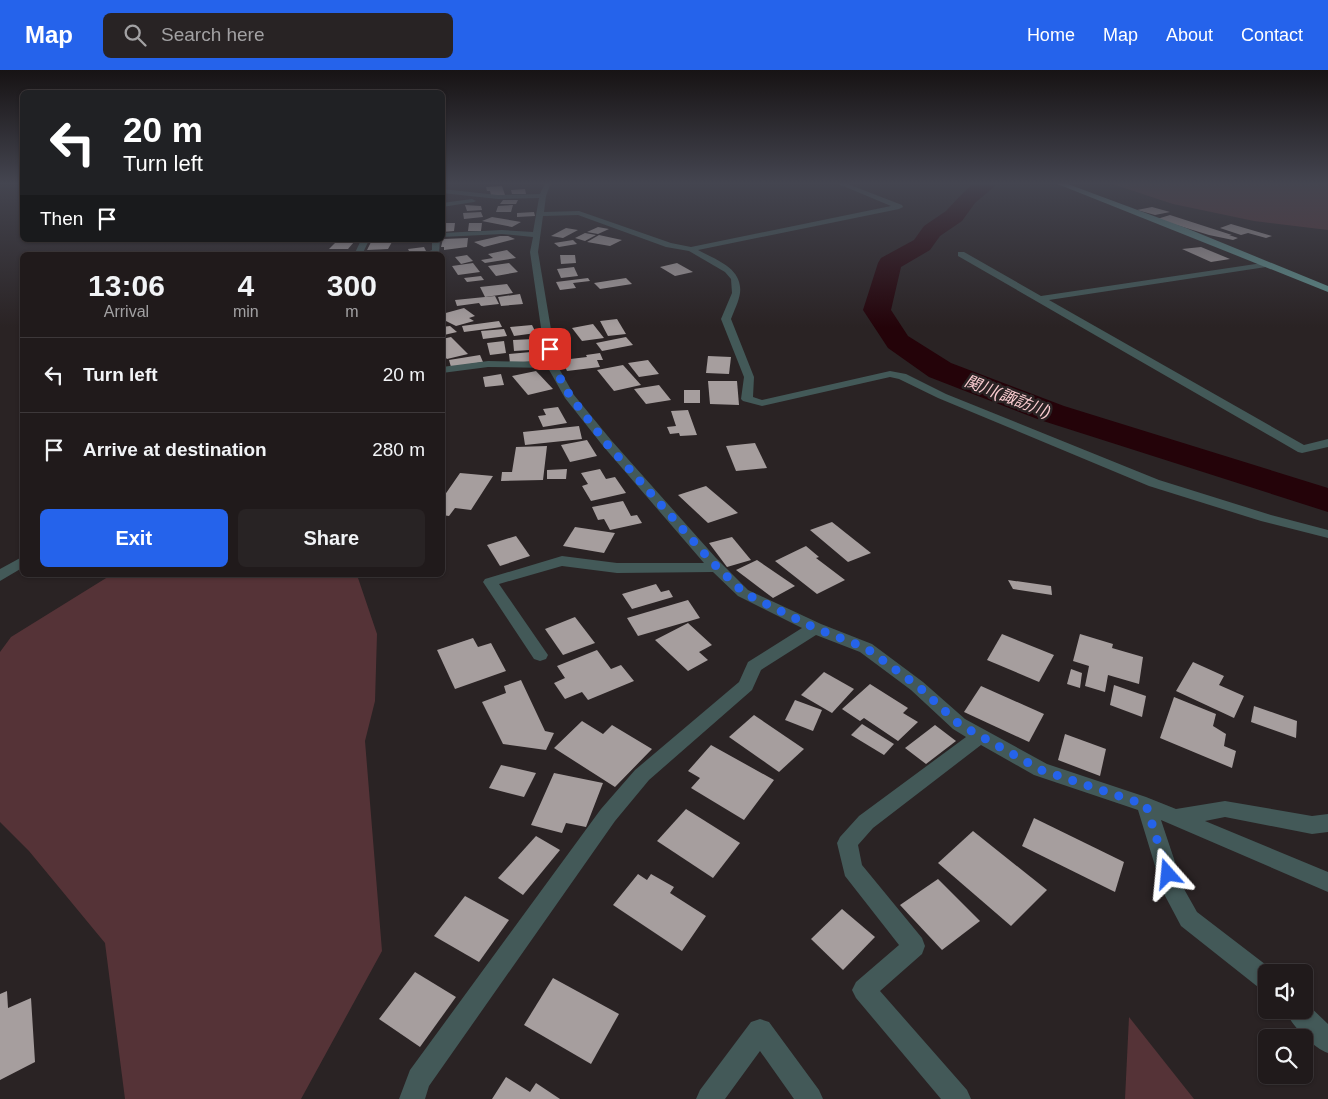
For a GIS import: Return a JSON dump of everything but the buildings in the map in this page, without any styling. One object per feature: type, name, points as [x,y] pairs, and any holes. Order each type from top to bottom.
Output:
[{"type":"main road","points":[[1181,231],[1328,289]]},
{"type":"street","points":[[537,231],[534,252],[552,364],[570,396],[607,444],[718,567],[744,593],[815,628],[866,648],[918,686],[959,724],[1041,770],[1146,805],[1328,882]]},
{"type":"street","points":[[630,231],[669,245],[691,249],[728,270],[735,279],[736,293],[726,319],[749,377],[747,399],[762,403],[890,374],[902,376],[942,396],[1154,483],[1266,518],[1328,534]]},
{"type":"street","points":[[691,249],[780,231]]},
{"type":"street","points":[[445,235],[502,232],[536,236]]},
{"type":"street","points":[[961,254],[1302,449],[1328,443]]},
{"type":"street","points":[[1040,299],[1266,264]]},
{"type":"street","points":[[445,370],[488,364],[552,364]]},
{"type":"street","points":[[540,655],[490,582],[562,561],[617,568],[718,567]]},
{"type":"street","points":[[0,576],[20,563]]},
{"type":"street","points":[[412,1099],[419,1079],[608,816],[642,775],[746,686],[754,666],[815,628]]},
{"type":"street","points":[[958,1099],[864,990],[914,946],[852,869],[847,843],[866,822],[980,736]]},
{"type":"street","points":[[1146,805],[1174,892],[1189,919],[1258,973]]},
{"type":"street","points":[[1176,817],[1225,809],[1312,824],[1328,823]]},
{"type":"street","points":[[1306,1019],[1328,1042]]},
{"type":"street","points":[[709,1099],[760,1031],[810,1099]]},
{"type":"shaded area","points":[[108,577],[358,577],[377,634],[375,701],[365,741],[382,951],[301,1099],[125,1099],[105,943],[29,851],[0,822],[0,652],[11,637]]},
{"type":"shaded area","points":[[1129,1017],[1194,1099],[1125,1099]]},
{"type":"waterway","name":"関川(諏訪川)","points":[[932,231],[922,245],[890,263],[877,310],[898,342],[940,370],[1052,413],[1328,500]]},
{"type":"route","points":[[550,349],[552,364],[570,396],[607,444],[711,561],[744,593],[815,628],[866,648],[918,686],[959,724],[1041,770],[1146,805],[1168,874]]}]
